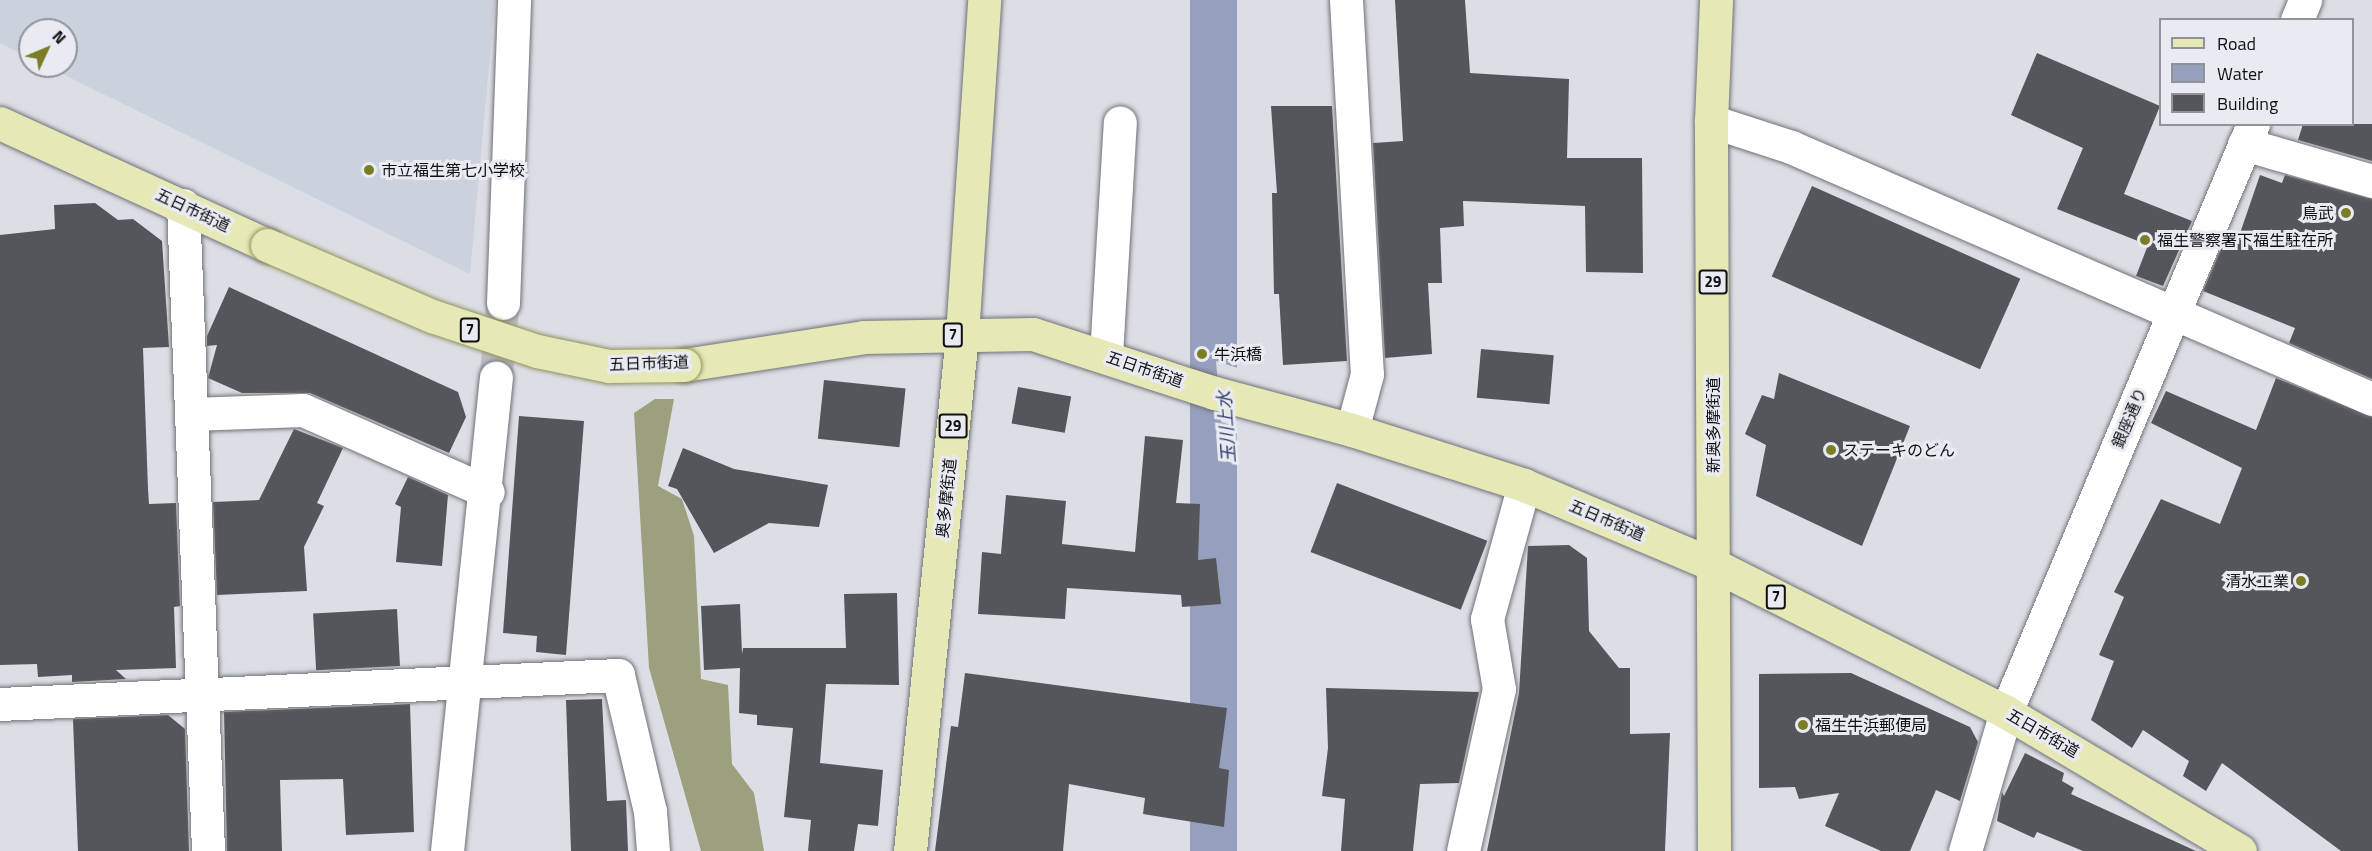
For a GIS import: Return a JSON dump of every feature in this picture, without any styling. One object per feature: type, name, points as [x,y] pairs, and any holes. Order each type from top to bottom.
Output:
[{"type":"main road","name":"奥多摩街道","points":[[910,851],[962,335],[984,0]]},
{"type":"main road","name":"新奥多摩街道","points":[[1714,851],[1711,121],[1716,0]]},
{"type":"main road","name":"五日市街道","points":[[0,123],[432,316],[518,345],[609,366],[684,365],[864,337],[1033,334],[1106,355],[1215,393],[1352,430],[1524,486],[1712,564],[2006,711],[2240,851]]},
{"type":"street","points":[[502,303],[514,0]]},
{"type":"street","points":[[1346,0],[1367,374],[1352,430]]},
{"type":"street","points":[[2298,18],[2305,0]]},
{"type":"street","points":[[1711,121],[1791,147],[2372,399]]},
{"type":"street","points":[[1106,355],[1120,122]]},
{"type":"street","points":[[2249,134],[2372,182]]},
{"type":"street","name":"銀座通り","points":[[1965,851],[2006,711],[2249,134]]},
{"type":"street","points":[[183,205],[208,851]]},
{"type":"street","points":[[447,851],[488,492],[496,378]]},
{"type":"street","points":[[191,414],[303,410],[488,492]]},
{"type":"street","points":[[1463,851],[1499,689],[1487,619],[1524,486]]},
{"type":"street","points":[[0,704],[618,675],[650,811],[653,851]]},
{"type":"shaded area","name":"市立福生第七小学校","points":[[0,0],[495,0],[470,274],[70,78],[78,78],[78,18],[18,18],[18,52],[0,43]]},
{"type":"green space","points":[[655,399],[674,399],[658,486],[682,499],[694,536],[701,679],[728,685],[732,764],[754,793],[764,851],[701,851],[649,668],[634,413]]},
{"type":"water","name":"玉川上水","points":[[1190,0],[1237,0],[1237,851],[1190,851]]},
{"type":"pier","name":"牛浜橋","points":[[1216,361],[1272,379],[1277,440],[1221,422]]},
{"type":"building","points":[[1395,0],[1465,0],[1470,73],[1569,79],[1567,158],[1642,158],[1643,273],[1586,272],[1585,206],[1463,201],[1464,226],[1440,228],[1442,283],[1428,283],[1432,354],[1385,358],[1373,143],[1403,141]]},
{"type":"building","points":[[2037,53],[2159,106],[2124,194],[2192,221],[2163,286],[2136,276],[2148,245],[2057,209],[2083,148],[2011,115]]},
{"type":"building","points":[[1271,106],[1332,106],[1347,361],[1283,365],[1279,294],[1274,294],[1272,193],[1277,193]]},
{"type":"building","points":[[2372,124],[2372,161],[2298,140],[2302,126]]},
{"type":"building","points":[[2260,175],[2282,183],[2285,175],[2372,199],[2372,379],[2289,343],[2295,328],[2203,291],[2227,235],[2238,239]]},
{"type":"building","points":[[1812,186],[2020,279],[1980,369],[1772,276]]},
{"type":"building","points":[[95,203],[118,220],[133,219],[162,241],[169,347],[143,348],[148,489],[149,504],[176,503],[180,606],[174,607],[176,668],[116,670],[126,679],[72,682],[72,675],[38,677],[37,664],[0,665],[0,235],[55,229],[54,205]]},
{"type":"building","points":[[229,287],[458,392],[466,417],[449,453],[310,393],[242,393],[208,378],[217,345],[207,346],[207,336]]},
{"type":"building","points":[[1481,349],[1554,355],[1549,404],[1477,398]]},
{"type":"building","points":[[1779,373],[1910,426],[1862,546],[1756,496],[1766,445],[1745,434],[1762,395],[1774,399]]},
{"type":"building","points":[[2276,378],[2372,417],[2372,851],[2341,851],[2222,763],[2206,791],[2183,776],[2189,761],[2143,730],[2132,748],[2091,720],[2114,661],[2099,655],[2124,597],[2114,592],[2161,499],[2220,524],[2242,468],[2151,423],[2166,391],[2256,430]]},
{"type":"building","points":[[824,380],[906,389],[899,447],[818,439]]},
{"type":"building","points":[[1018,387],[1071,396],[1065,433],[1012,423]]},
{"type":"building","points":[[519,416],[584,421],[566,655],[536,652],[537,636],[503,633]]},
{"type":"building","points":[[294,429],[343,448],[317,503],[324,506],[304,547],[307,591],[217,595],[213,502],[259,500]]},
{"type":"building","points":[[1145,436],[1183,440],[1176,503],[1200,504],[1198,560],[1216,558],[1221,604],[1182,607],[1181,595],[1067,588],[1065,619],[978,614],[982,552],[1001,554],[1006,495],[1066,501],[1062,544],[1135,552]]},
{"type":"building","points":[[683,448],[734,469],[828,485],[819,527],[769,523],[714,553],[677,489],[668,486]]},
{"type":"building","points":[[408,477],[448,495],[442,566],[396,562],[401,507],[395,504]]},
{"type":"building","points":[[1337,483],[1487,541],[1461,610],[1310,552]]},
{"type":"building","points":[[1569,545],[1587,558],[1589,631],[1619,668],[1630,668],[1630,734],[1670,733],[1665,851],[1487,851],[1519,693],[1528,546]]},
{"type":"building","points":[[897,593],[899,685],[826,684],[820,763],[883,770],[878,826],[858,824],[854,851],[808,851],[811,820],[784,817],[793,728],[757,725],[757,715],[739,713],[740,668],[704,670],[701,606],[740,604],[742,654],[743,648],[846,648],[844,594]]},
{"type":"building","points":[[397,609],[400,666],[316,670],[313,613]]},
{"type":"building","points":[[965,673],[1227,708],[1219,768],[1229,770],[1224,827],[1143,814],[1145,798],[1069,784],[1063,851],[935,851],[951,726],[958,727]]},
{"type":"building","points":[[1851,673],[1970,727],[1978,742],[1960,801],[1936,790],[1910,851],[1881,851],[1825,826],[1839,793],[1799,799],[1795,787],[1759,788],[1759,674]]},
{"type":"building","points":[[1326,688],[1479,692],[1459,783],[1420,784],[1413,851],[1341,851],[1345,799],[1322,796],[1328,748]]},
{"type":"building","points":[[602,699],[607,801],[626,800],[628,851],[571,851],[566,700]]},
{"type":"building","points":[[410,704],[414,832],[346,835],[343,779],[280,780],[282,851],[227,851],[224,712]]},
{"type":"building","points":[[168,715],[185,729],[189,851],[78,851],[73,719]]},
{"type":"building","points":[[2025,753],[2064,773],[2062,781],[2074,788],[2071,794],[2196,851],[2083,851],[2037,832],[2034,838],[1997,821],[2002,792],[2004,796]]},
{"type":"tunnel","points":[[496,378],[503,303]]},
{"type":"place","name":"市立福生第七小学校","points":[[369,170]]},
{"type":"place","name":"鳥武","points":[[2346,213]]},
{"type":"place","name":"福生警察署下福生駐在所","points":[[2145,240]]},
{"type":"place","name":"牛浜橋","points":[[1202,354]]},
{"type":"place","name":"ステーキのどん","points":[[1831,450]]},
{"type":"place","name":"清水工業","points":[[2301,581]]},
{"type":"place","name":"福生牛浜郵便局","points":[[1803,725]]}]
